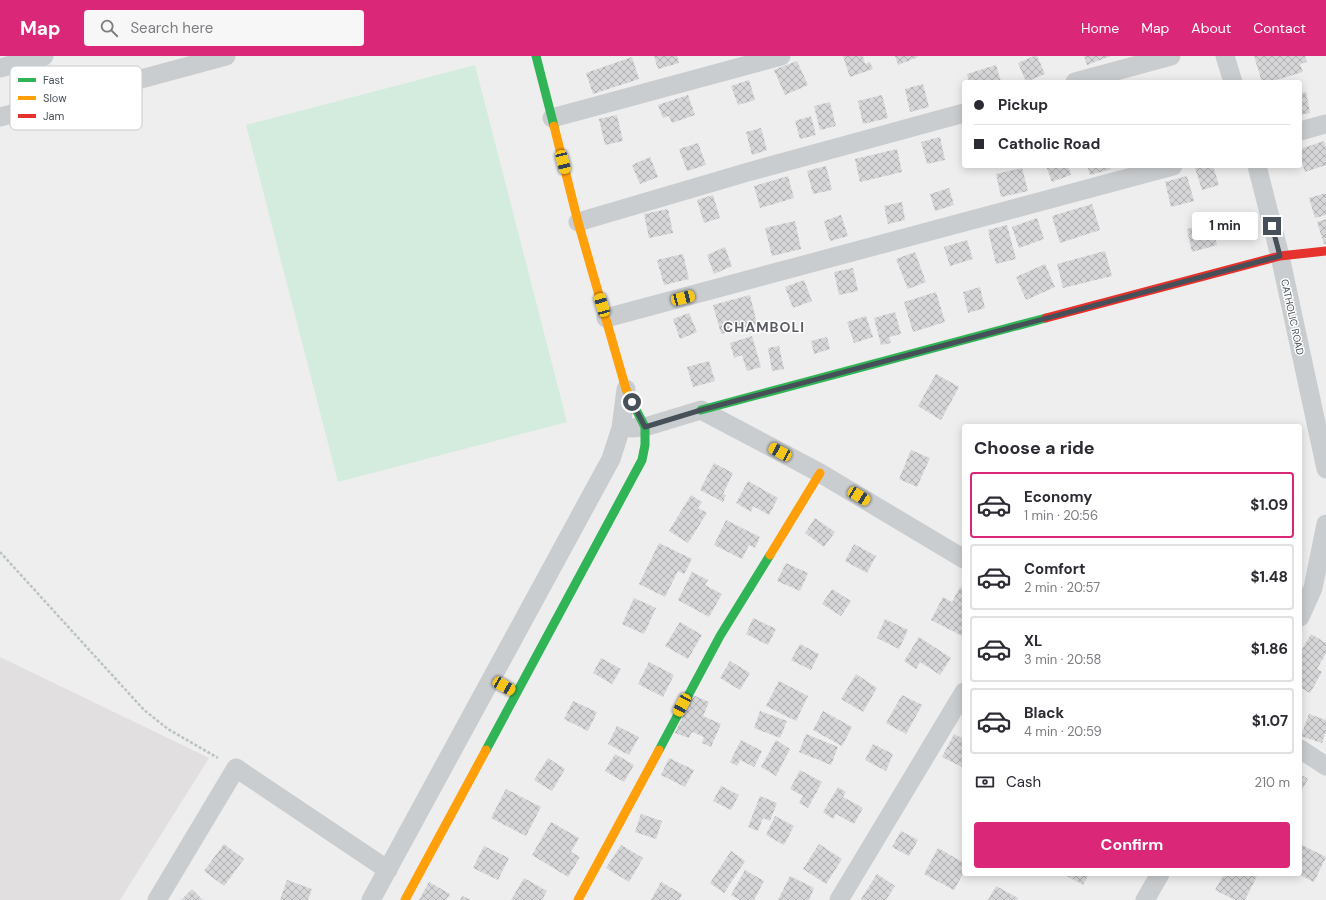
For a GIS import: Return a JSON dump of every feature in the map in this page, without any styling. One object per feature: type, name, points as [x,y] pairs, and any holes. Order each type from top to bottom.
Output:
[{"type":"street","points":[[8,63],[44,56]]},
{"type":"street","points":[[142,79],[226,56]]},
{"type":"street","points":[[405,900],[642,460],[645,445],[645,427],[626,389],[578,222],[536,56]]},
{"type":"street","points":[[552,118],[781,56]]},
{"type":"street","points":[[1082,80],[1171,56]]},
{"type":"street","points":[[1225,56],[1232,80]]},
{"type":"street","points":[[578,222],[962,113]]},
{"type":"street","points":[[0,117],[10,114]]},
{"type":"street","points":[[1302,130],[1326,124]]},
{"type":"street","points":[[606,318],[1165,168]]},
{"type":"street","name":"CATHOLIC ROAD","points":[[1258,168],[1280,256],[1326,469]]},
{"type":"street","points":[[621,428],[645,427],[701,410],[1280,256],[1326,251]]},
{"type":"street","points":[[371,900],[611,460],[621,428],[626,389]]},
{"type":"street","points":[[701,410],[820,473],[962,558]]},
{"type":"street","points":[[578,900],[720,636],[820,473]]},
{"type":"street","points":[[1302,614],[1319,591],[1326,524]]},
{"type":"street","points":[[492,678],[517,693]]},
{"type":"street","points":[[838,900],[962,695]]},
{"type":"street","points":[[1302,750],[1326,766]]},
{"type":"street","points":[[157,900],[236,768],[388,870]]},
{"type":"street","points":[[1145,900],[1159,876]]},
{"type":"path","points":[[0,552],[144,710],[168,729],[236,768]]},
{"type":"shaded area","points":[[0,657],[209,758],[120,900],[0,900]]},
{"type":"green space","points":[[475,65],[567,422],[338,482],[246,125]]},
{"type":"building","points":[[654,56],[677,56],[679,63],[658,69]]},
{"type":"building","points":[[843,56],[863,56],[865,64],[870,62],[873,69],[850,77]]},
{"type":"building","points":[[895,56],[917,56],[918,57],[898,65]]},
{"type":"building","points":[[1037,56],[1045,74],[1031,80],[1025,80],[1018,63]]},
{"type":"building","points":[[1084,56],[1111,56],[1087,65]]},
{"type":"building","points":[[1254,56],[1305,56],[1307,62],[1300,64],[1303,72],[1277,80],[1261,80]]},
{"type":"building","points":[[632,57],[639,79],[593,94],[586,73]]},
{"type":"building","points":[[797,61],[808,85],[785,95],[774,70]]},
{"type":"building","points":[[996,65],[1000,80],[968,80],[967,74]]},
{"type":"building","points":[[749,80],[755,100],[738,105],[731,86]]},
{"type":"building","points":[[923,84],[929,107],[910,112],[905,89]]},
{"type":"building","points":[[1306,92],[1310,113],[1302,115],[1302,93]]},
{"type":"building","points":[[688,95],[695,115],[672,123],[669,116],[663,118],[658,105]]},
{"type":"building","points":[[882,95],[888,118],[863,124],[858,101]]},
{"type":"building","points":[[830,102],[836,126],[820,130],[814,106]]},
{"type":"building","points":[[617,115],[623,141],[605,145],[599,119]]},
{"type":"building","points":[[811,116],[816,135],[800,139],[795,121]]},
{"type":"building","points":[[761,128],[767,150],[752,155],[746,132]]},
{"type":"building","points":[[940,137],[945,160],[927,164],[921,142]]},
{"type":"building","points":[[1324,141],[1326,148],[1326,165],[1305,172],[1302,162],[1302,148]]},
{"type":"building","points":[[698,143],[706,165],[687,171],[679,149]]},
{"type":"building","points":[[897,149],[902,172],[860,182],[855,159]]},
{"type":"building","points":[[650,157],[658,177],[640,184],[632,165]]},
{"type":"building","points":[[826,166],[832,190],[813,194],[807,171]]},
{"type":"building","points":[[1022,168],[1028,191],[1001,197],[996,174]]},
{"type":"building","points":[[1047,168],[1069,168],[1071,175],[1052,182]]},
{"type":"building","points":[[1088,168],[1111,169],[1090,175]]},
{"type":"building","points":[[1195,168],[1214,168],[1219,185],[1202,190]]},
{"type":"building","points":[[788,176],[794,198],[760,208],[754,186]]},
{"type":"building","points":[[1187,176],[1194,201],[1171,207],[1165,182]]},
{"type":"building","points":[[949,188],[954,205],[935,211],[930,194]]},
{"type":"building","points":[[1326,193],[1326,215],[1315,218],[1309,198]]},
{"type":"building","points":[[713,195],[720,218],[704,223],[697,200]]},
{"type":"building","points":[[902,202],[905,220],[888,224],[884,206]]},
{"type":"building","points":[[1092,204],[1100,230],[1060,243],[1052,216]]},
{"type":"building","points":[[668,209],[673,233],[649,238],[644,214]]},
{"type":"building","points":[[841,215],[848,236],[830,241],[824,221]]},
{"type":"building","points":[[1037,218],[1044,239],[1019,248],[1012,227]]},
{"type":"building","points":[[1326,219],[1326,244],[1324,244],[1317,222]]},
{"type":"building","points":[[795,221],[801,249],[772,256],[765,228]]},
{"type":"building","points":[[1212,222],[1217,245],[1192,252],[1187,229]]},
{"type":"building","points":[[1007,225],[1016,259],[996,264],[988,230]]},
{"type":"building","points":[[967,240],[973,259],[950,266],[944,247]]},
{"type":"building","points":[[725,247],[732,266],[714,274],[707,255]]},
{"type":"building","points":[[1105,251],[1112,276],[1063,288],[1057,264]]},
{"type":"building","points":[[915,252],[926,282],[908,289],[896,259]]},
{"type":"building","points":[[683,254],[689,279],[664,285],[657,260]]},
{"type":"building","points":[[1045,264],[1055,287],[1026,300],[1016,277]]},
{"type":"building","points":[[853,268],[858,291],[839,295],[834,272]]},
{"type":"building","points":[[804,280],[812,301],[793,308],[785,287]]},
{"type":"building","points":[[980,287],[985,308],[968,313],[963,292]]},
{"type":"building","points":[[936,292],[945,322],[913,332],[904,302]]},
{"type":"building","points":[[750,295],[757,324],[721,334],[713,305]]},
{"type":"building","points":[[895,312],[901,334],[889,337],[891,343],[881,345],[874,318]]},
{"type":"building","points":[[689,313],[697,332],[680,339],[673,319]]},
{"type":"building","points":[[866,316],[873,337],[854,343],[847,322]]},
{"type":"building","points":[[752,336],[761,367],[747,371],[742,355],[734,358],[730,343]]},
{"type":"building","points":[[827,337],[830,349],[814,354],[811,341]]},
{"type":"building","points":[[779,346],[784,369],[772,371],[768,348]]},
{"type":"building","points":[[709,361],[715,381],[693,387],[687,367]]},
{"type":"building","points":[[936,374],[959,387],[941,420],[918,406]]},
{"type":"building","points":[[911,450],[930,458],[917,487],[899,479]]},
{"type":"building","points":[[714,463],[733,473],[723,494],[726,495],[723,502],[700,490]]},
{"type":"building","points":[[748,481],[778,498],[769,515],[753,506],[751,512],[736,503]]},
{"type":"building","points":[[691,495],[702,502],[698,508],[707,513],[688,543],[669,531]]},
{"type":"building","points":[[815,518],[835,532],[824,547],[805,533]]},
{"type":"building","points":[[726,520],[760,537],[755,548],[749,545],[742,559],[714,545]]},
{"type":"building","points":[[659,543],[692,559],[684,574],[678,571],[665,597],[639,584]]},
{"type":"building","points":[[854,544],[876,556],[867,573],[845,561]]},
{"type":"building","points":[[786,563],[808,573],[800,591],[777,581]]},
{"type":"building","points":[[692,572],[708,580],[705,585],[722,594],[709,617],[678,600]]},
{"type":"building","points":[[960,587],[962,588],[962,636],[931,620],[943,597],[952,602]]},
{"type":"building","points":[[832,589],[851,601],[841,616],[822,604]]},
{"type":"building","points":[[634,598],[656,608],[644,634],[622,624]]},
{"type":"building","points":[[753,618],[776,629],[768,645],[746,634]]},
{"type":"building","points":[[885,619],[908,630],[899,649],[877,638]]},
{"type":"building","points":[[680,622],[702,635],[688,659],[665,646]]},
{"type":"building","points":[[1311,634],[1326,643],[1326,653],[1317,669],[1322,672],[1310,693],[1302,688],[1302,650]]},
{"type":"building","points":[[919,637],[951,658],[940,675],[920,662],[916,669],[904,661]]},
{"type":"building","points":[[800,644],[819,654],[811,670],[791,660]]},
{"type":"building","points":[[601,658],[621,669],[612,684],[593,673]]},
{"type":"building","points":[[730,661],[750,673],[740,690],[720,678]]},
{"type":"building","points":[[649,662],[674,675],[663,697],[638,684]]},
{"type":"building","points":[[856,674],[877,688],[863,712],[841,699]]},
{"type":"building","points":[[779,681],[808,696],[796,721],[766,706]]},
{"type":"building","points":[[693,695],[709,702],[703,716],[721,724],[711,747],[702,743],[704,737],[692,732],[689,738],[675,733]]},
{"type":"building","points":[[902,695],[922,705],[906,734],[886,723]]},
{"type":"building","points":[[573,701],[597,712],[588,731],[564,719]]},
{"type":"building","points":[[760,711],[787,721],[780,738],[754,728]]},
{"type":"building","points":[[823,711],[852,727],[842,746],[813,730]]},
{"type":"building","points":[[1309,714],[1326,720],[1326,731],[1322,743],[1302,736]]},
{"type":"building","points":[[617,726],[639,737],[629,755],[608,744]]},
{"type":"building","points":[[806,734],[838,747],[831,765],[799,752]]},
{"type":"building","points":[[954,734],[962,738],[962,767],[942,757]]},
{"type":"building","points":[[741,740],[762,751],[754,767],[740,760],[737,766],[730,762]]},
{"type":"building","points":[[776,740],[790,749],[776,776],[761,767]]},
{"type":"building","points":[[873,744],[893,754],[886,771],[865,760]]},
{"type":"building","points":[[615,754],[634,765],[624,782],[605,771]]},
{"type":"building","points":[[548,758],[565,769],[552,791],[534,780]]},
{"type":"building","points":[[669,758],[694,770],[685,787],[661,775]]},
{"type":"building","points":[[800,770],[822,782],[808,808],[799,803],[803,796],[790,789]]},
{"type":"building","points":[[1302,775],[1308,779],[1302,790]]},
{"type":"building","points":[[721,786],[739,795],[731,810],[713,801]]},
{"type":"building","points":[[838,787],[846,792],[843,797],[863,808],[854,824],[836,814],[833,819],[823,812]]},
{"type":"building","points":[[506,789],[541,807],[526,836],[491,818]]},
{"type":"building","points":[[760,796],[777,803],[770,821],[763,818],[758,831],[748,827]]},
{"type":"building","points":[[641,814],[662,821],[656,839],[635,832]]},
{"type":"building","points":[[775,816],[794,826],[784,845],[766,835]]},
{"type":"building","points":[[551,822],[579,838],[571,852],[580,857],[568,877],[532,855]]},
{"type":"building","points":[[901,831],[918,840],[909,856],[892,847]]},
{"type":"building","points":[[224,844],[244,859],[224,886],[204,871]]},
{"type":"building","points":[[819,844],[842,859],[826,884],[803,869]]},
{"type":"building","points":[[621,845],[643,858],[629,882],[606,868]]},
{"type":"building","points":[[1302,845],[1326,857],[1314,882],[1302,876]]},
{"type":"building","points":[[484,846],[509,858],[498,880],[473,868]]},
{"type":"building","points":[[938,848],[962,862],[962,876],[954,890],[924,874]]},
{"type":"building","points":[[731,851],[745,861],[724,893],[710,883]]},
{"type":"building","points":[[745,870],[764,881],[754,900],[740,900],[731,895]]},
{"type":"building","points":[[877,874],[895,886],[886,900],[862,900],[861,899]]},
{"type":"building","points":[[790,876],[814,888],[809,900],[778,900]]},
{"type":"building","points":[[1067,876],[1088,876],[1083,885]]},
{"type":"building","points":[[1223,876],[1257,876],[1245,900],[1235,900],[1215,890]]},
{"type":"building","points":[[524,878],[547,891],[542,900],[511,900]]},
{"type":"building","points":[[287,880],[312,889],[308,900],[280,900]]},
{"type":"building","points":[[429,882],[450,894],[446,900],[419,900]]},
{"type":"building","points":[[661,882],[682,894],[679,900],[651,900]]},
{"type":"building","points":[[996,886],[1018,898],[1017,900],[988,900]]},
{"type":"building","points":[[192,889],[203,900],[181,900]]},
{"type":"building","points":[[462,896],[471,900],[460,900]]},
{"type":"traffic: fast","points":[[536,56],[554,126]]},
{"type":"traffic: fast","points":[[701,410],[1046,318]]},
{"type":"traffic: fast","points":[[486,750],[642,460],[645,445],[645,427],[629,396]]},
{"type":"traffic: fast","points":[[659,750],[720,636],[770,555]]},
{"type":"traffic: slow","points":[[554,126],[578,222],[629,396]]},
{"type":"traffic: slow","points":[[770,555],[820,473]]},
{"type":"traffic: slow","points":[[405,900],[486,750]]},
{"type":"traffic: slow","points":[[578,900],[659,750]]},
{"type":"traffic: jam","points":[[1046,318],[1280,256],[1326,251]]},
{"type":"district","name":"CHAMBOLI","points":[[764,327]]},
{"type":"route","points":[[632,402],[645,427],[701,410],[1280,256],[1272,226]]}]
